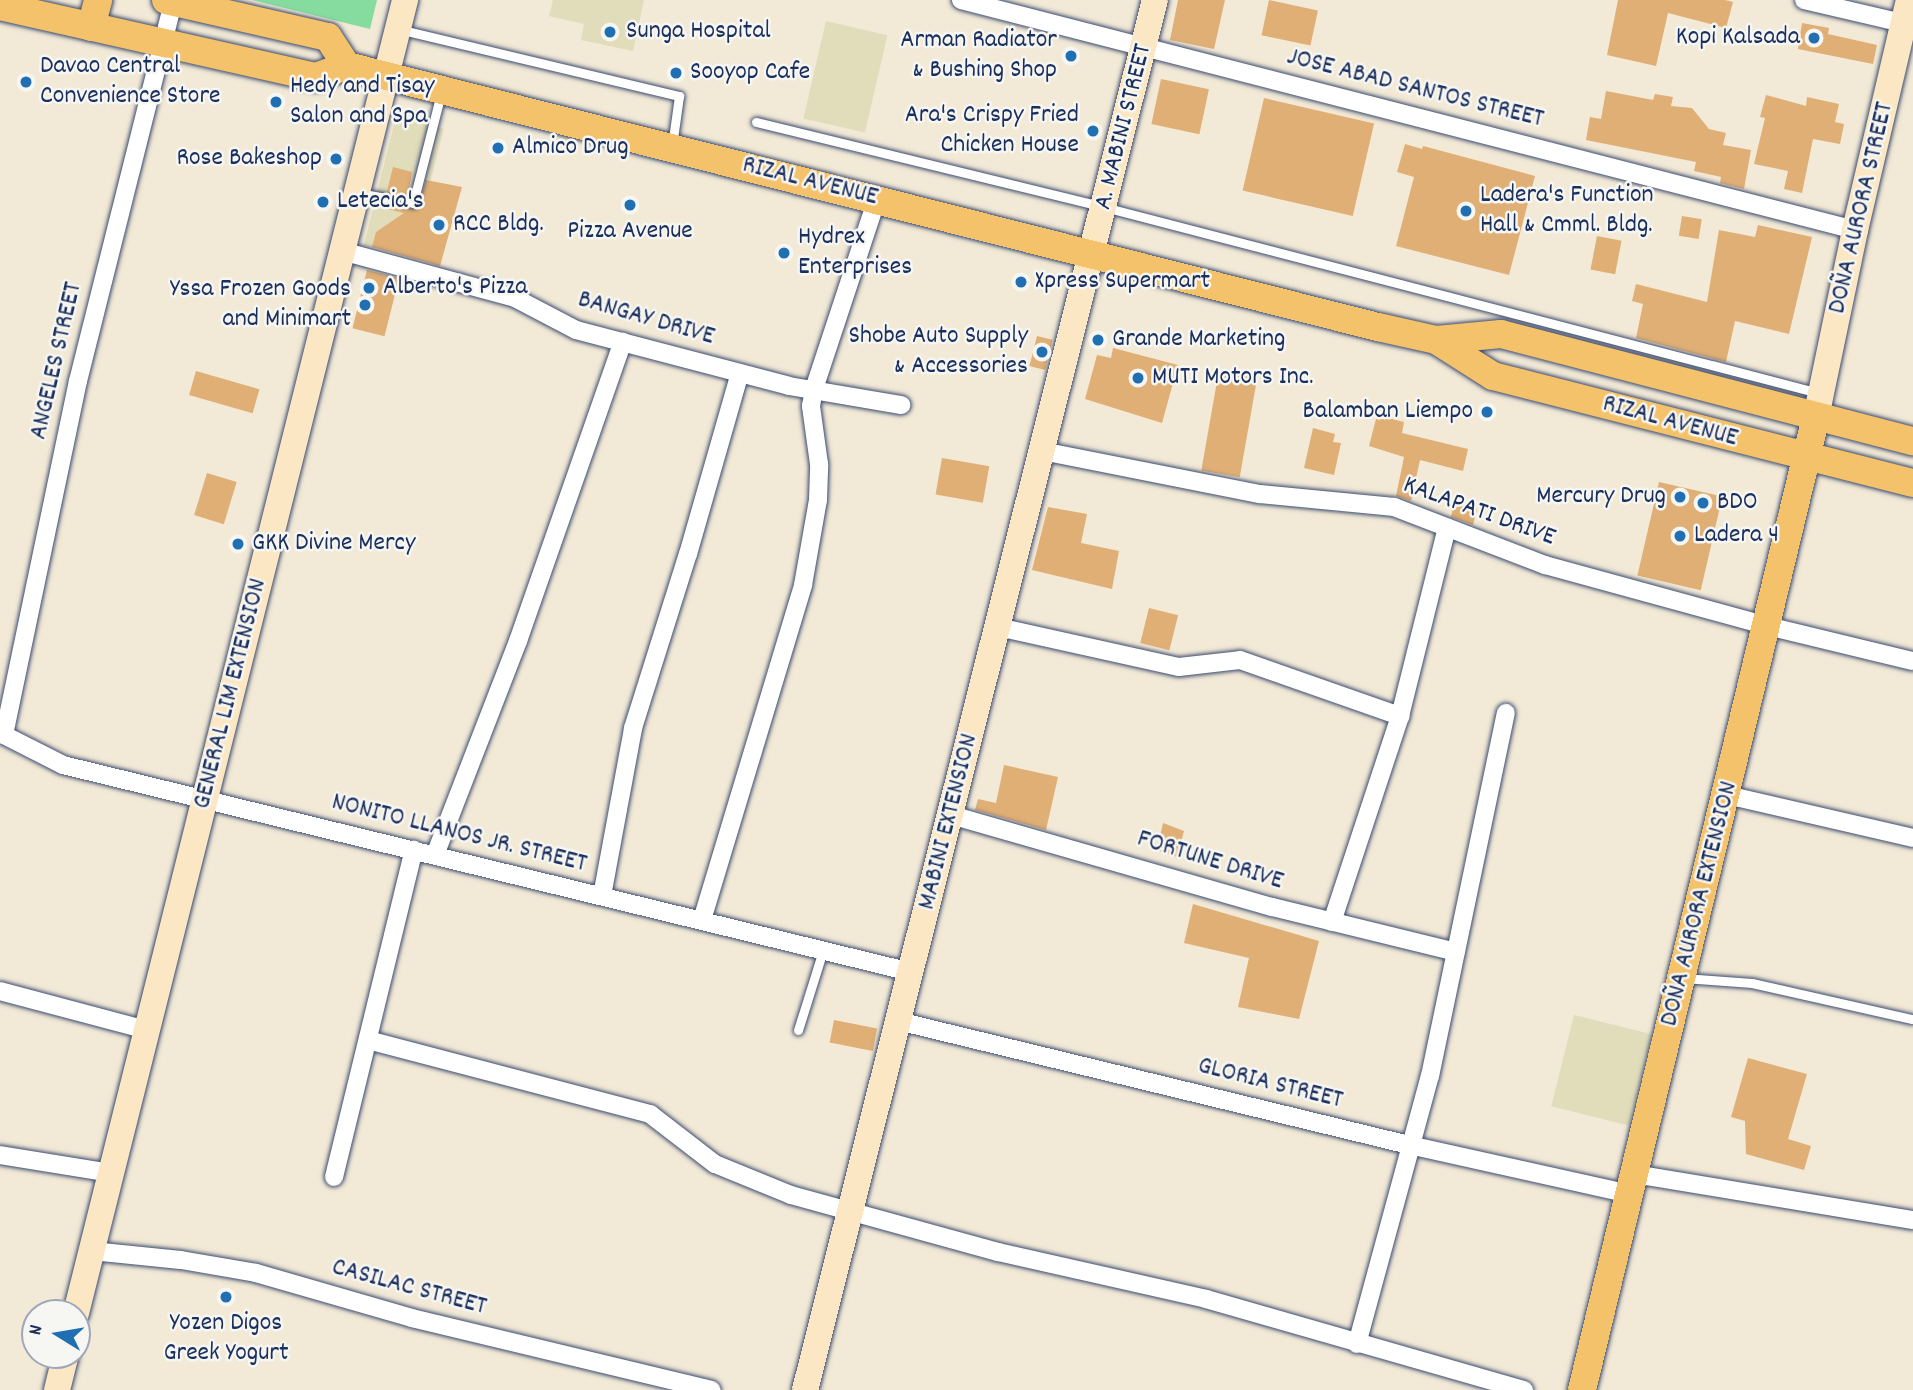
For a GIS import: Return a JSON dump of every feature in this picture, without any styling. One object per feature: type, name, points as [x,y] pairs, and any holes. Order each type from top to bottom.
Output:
[{"type":"main road","points":[[91,27],[98,0]]},
{"type":"main road","points":[[0,6],[316,78],[347,66],[328,37],[169,1]]},
{"type":"main road","name":"RIZAL AVENUE","points":[[347,66],[1436,340],[1493,376],[1913,483]]},
{"type":"main road","name":"RIZAL AVENUE","points":[[1436,340],[1501,334],[1819,406],[1913,441]]},
{"type":"main road","name":"DOÑA AURORA EXTENSION","points":[[1582,1390],[1819,406]]},
{"type":"street","name":"GENERAL LIM EXTENSION","points":[[80,1299],[405,0]]},
{"type":"street","name":"JOSE ABAD SANTOS STREET","points":[[961,0],[1855,230]]},
{"type":"street","name":"A. MABINI STREET","points":[[1092,254],[1155,0]]},
{"type":"street","points":[[1804,0],[1906,12]]},
{"type":"street","name":"ANGELES STREET","points":[[2,734],[78,380],[163,44],[169,1]]},
{"type":"street","name":"DOÑA AURORA STREET","points":[[1819,406],[1855,230],[1906,12]]},
{"type":"street","points":[[702,920],[799,597],[812,543],[818,500],[819,464],[811,406],[814,388],[877,199]]},
{"type":"street","name":"BANGAY DRIVE","points":[[342,251],[515,298],[576,330],[740,373],[901,405]]},
{"type":"street","name":"MABINI EXTENSION","points":[[805,1390],[1092,254]]},
{"type":"street","points":[[435,855],[523,628],[623,342]]},
{"type":"street","points":[[602,896],[633,728],[688,554],[740,373]]},
{"type":"street","name":"KALAPATI DRIVE","points":[[1042,451],[1260,494],[1394,507],[1545,565],[1913,661]]},
{"type":"street","points":[[1332,922],[1400,716],[1447,528]]},
{"type":"street","points":[[998,628],[1179,667],[1240,660],[1400,716]]},
{"type":"street","points":[[1357,1344],[1409,1145],[1430,1076],[1506,713]]},
{"type":"street","name":"NONITO LLANOS JR. STREET","points":[[2,734],[63,765],[911,972]]},
{"type":"street","points":[[1727,795],[1913,838]]},
{"type":"street","name":"FORTUNE DRIVE","points":[[951,814],[1332,922],[1456,951]]},
{"type":"street","points":[[334,1177],[414,850]]},
{"type":"street","points":[[0,991],[147,1030]]},
{"type":"street","name":"GLORIA STREET","points":[[898,1021],[1409,1145],[1632,1184],[1913,1220]]},
{"type":"street","points":[[368,1040],[650,1114],[715,1164],[791,1195],[1050,1265],[1206,1299],[1524,1390]]},
{"type":"street","points":[[0,1155],[111,1173]]},
{"type":"street","name":"CASILAC STREET","points":[[92,1251],[181,1260],[256,1273],[433,1324],[711,1390]]},
{"type":"street","points":[[57,1390],[62,1369]]},
{"type":"lane","points":[[398,29],[679,96],[672,148]]},
{"type":"lane","points":[[405,201],[412,203],[442,90]]},
{"type":"lane","points":[[756,122],[1104,207],[1819,406]]},
{"type":"lane","points":[[357,192],[386,198]]},
{"type":"lane","points":[[798,1030],[823,950]]},
{"type":"lane","points":[[1682,977],[1752,983],[1913,1019]]},
{"type":"shaded area","name":"Sunga Hospital","points":[[553,0],[644,0],[633,51],[581,40],[584,24],[549,16]]},
{"type":"shaded area","points":[[826,21],[887,35],[865,133],[804,118]]},
{"type":"shaded area","points":[[396,117],[444,129],[412,257],[364,245]]},
{"type":"shaded area","points":[[1574,1015],[1652,1034],[1629,1126],[1551,1106]]},
{"type":"green space","points":[[252,0],[377,0],[370,29]]},
{"type":"building","points":[[1178,0],[1225,0],[1214,49],[1170,40]]},
{"type":"building","points":[[1269,0],[1318,10],[1310,46],[1262,35]]},
{"type":"building","points":[[1618,0],[1733,2],[1726,28],[1668,13],[1656,66],[1607,55]]},
{"type":"building","points":[[1802,23],[1829,28],[1828,34],[1877,45],[1873,64],[1798,49]]},
{"type":"building","points":[[1161,79],[1209,89],[1199,134],[1151,124]]},
{"type":"building","points":[[1606,91],[1653,100],[1655,94],[1673,97],[1671,106],[1692,108],[1709,129],[1726,133],[1723,145],[1751,150],[1744,189],[1720,183],[1721,177],[1694,171],[1696,162],[1586,140],[1590,117],[1601,119]]},
{"type":"building","points":[[1766,95],[1806,106],[1807,97],[1839,104],[1835,122],[1844,124],[1840,144],[1813,139],[1802,193],[1784,189],[1788,171],[1754,164],[1765,118],[1760,117]]},
{"type":"building","points":[[1264,98],[1374,123],[1353,216],[1243,191]]},
{"type":"building","name":"Ladera's Function Hall & Cmml. Bldg.","points":[[1405,144],[1422,149],[1423,146],[1535,176],[1509,275],[1396,246],[1414,177],[1397,172]]},
{"type":"building","points":[[393,167],[412,172],[408,195],[402,195],[398,200],[403,208],[418,207],[426,180],[462,187],[440,266],[372,247],[376,232],[404,213],[383,208],[393,200],[387,191]]},
{"type":"building","points":[[1682,216],[1702,219],[1699,239],[1679,236]]},
{"type":"building","points":[[1758,225],[1812,237],[1789,334],[1735,321],[1726,362],[1636,338],[1643,304],[1632,301],[1636,284],[1707,302],[1719,230],[1755,237]]},
{"type":"building","points":[[1597,236],[1622,241],[1615,274],[1591,269]]},
{"type":"building","points":[[367,270],[399,278],[385,336],[352,328]]},
{"type":"building","points":[[1037,336],[1053,340],[1045,370],[1030,366]]},
{"type":"building","points":[[1113,348],[1178,365],[1162,423],[1085,399],[1097,355],[1111,358]]},
{"type":"building","points":[[1219,370],[1257,377],[1240,477],[1201,470]]},
{"type":"building","points":[[196,371],[259,389],[253,413],[189,395]]},
{"type":"building","points":[[1377,415],[1404,422],[1402,433],[1468,449],[1463,471],[1420,460],[1411,501],[1396,496],[1404,457],[1369,446]]},
{"type":"building","points":[[1313,428],[1335,434],[1333,442],[1341,443],[1334,475],[1304,468]]},
{"type":"building","points":[[942,458],[989,466],[983,503],[936,494]]},
{"type":"building","points":[[207,473],[237,482],[224,524],[194,515]]},
{"type":"building","name":"Ladera 4","points":[[1659,482],[1722,497],[1701,590],[1637,576]]},
{"type":"building","points":[[1454,504],[1477,509],[1473,525],[1451,517]]},
{"type":"building","points":[[1048,507],[1087,514],[1081,543],[1119,551],[1112,589],[1032,570]]},
{"type":"building","points":[[1149,608],[1178,615],[1169,650],[1140,643]]},
{"type":"building","points":[[1004,765],[1058,777],[1046,830],[975,810],[978,799],[996,803]]},
{"type":"building","points":[[1163,823],[1184,831],[1177,857],[1157,850]]},
{"type":"building","points":[[1193,904],[1319,941],[1299,1019],[1238,1007],[1249,958],[1184,943]]},
{"type":"building","points":[[834,1020],[877,1028],[873,1051],[830,1043]]},
{"type":"building","points":[[1748,1058],[1807,1074],[1788,1139],[1811,1146],[1804,1170],[1746,1154],[1745,1121],[1731,1117]]},
{"type":"place","name":"Sunga Hospital","points":[[610,32]]},
{"type":"place","name":"Kopi Kalsada","points":[[1814,38]]},
{"type":"place","name":"Arman Radiator & Bushing Shop","points":[[1071,56]]},
{"type":"place","name":"Sooyop Cafe","points":[[676,73]]},
{"type":"place","name":"Davao Central Convenience Store","points":[[26,82]]},
{"type":"place","name":"Hedy and Tisay Salon and Spa","points":[[276,102]]},
{"type":"place","name":"Ara's Crispy Fried Chicken House","points":[[1093,131]]},
{"type":"place","name":"Almico Drug","points":[[498,148]]},
{"type":"place","name":"Rose Bakeshop","points":[[336,159]]},
{"type":"place","name":"Letecia's","points":[[323,202]]},
{"type":"place","name":"Pizza Avenue","points":[[630,205]]},
{"type":"place","name":"Ladera's Function Hall & Cmml. Bldg.","points":[[1466,211]]},
{"type":"place","name":"RCC Bldg.","points":[[439,225]]},
{"type":"place","name":"Hydrex Enterprises","points":[[784,253]]},
{"type":"place","name":"Xpress Supermart","points":[[1021,282]]},
{"type":"place","name":"Alberto's Pizza","points":[[369,288]]},
{"type":"place","name":"Yssa Frozen Goods and Minimart","points":[[365,305]]},
{"type":"place","name":"Grande Marketing","points":[[1098,340]]},
{"type":"place","name":"Shobe Auto Supply & Accessories","points":[[1042,352]]},
{"type":"place","name":"MUTI Motors Inc.","points":[[1138,378]]},
{"type":"place","name":"Balamban Liempo","points":[[1487,412]]},
{"type":"place","name":"Mercury Drug","points":[[1680,497]]},
{"type":"place","name":"BDO","points":[[1703,503]]},
{"type":"place","name":"Ladera 4","points":[[1680,536]]},
{"type":"place","name":"GKK Divine Mercy","points":[[238,544]]},
{"type":"place","name":"Yozen Digos Greek Yogurt","points":[[226,1297]]}]
